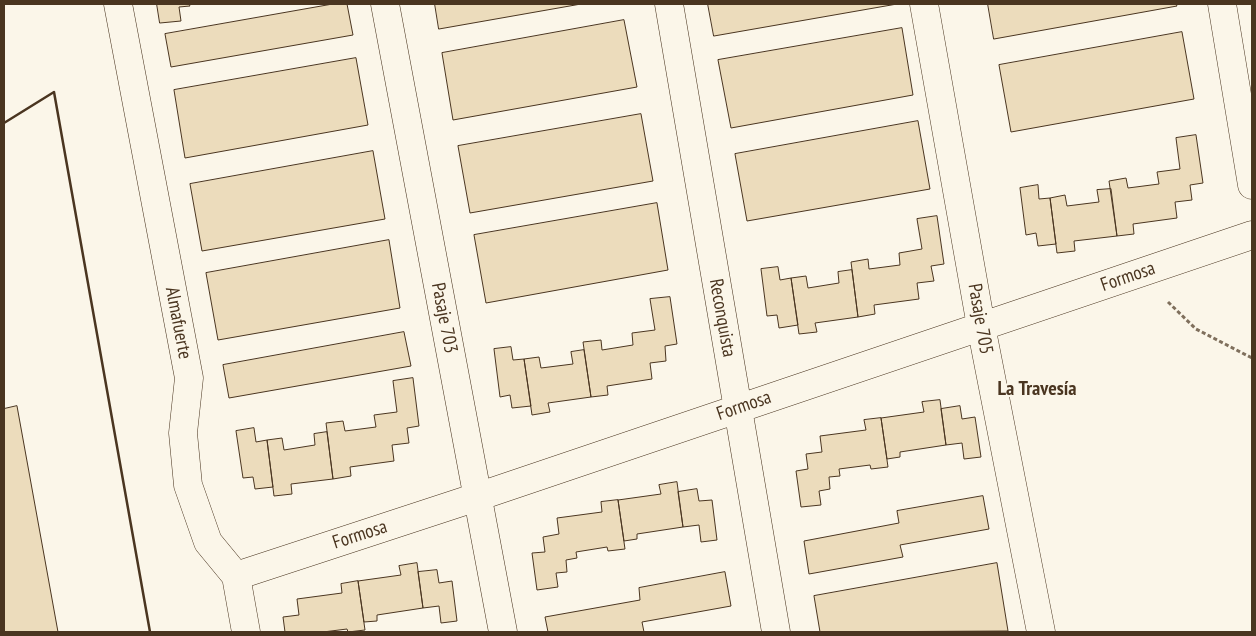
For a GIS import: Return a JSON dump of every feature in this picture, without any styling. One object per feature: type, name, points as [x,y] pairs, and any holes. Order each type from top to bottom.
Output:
[{"type":"street","name":"Almafuerte","points":[[118,4],[189,378],[183,433],[188,485],[208,542],[236,576],[246,632]]},
{"type":"street","name":"Pasaje 703","points":[[385,4],[503,632]]},
{"type":"street","name":"Reconquista","points":[[669,4],[776,632]]},
{"type":"street","name":"Pasaje 705","points":[[924,4],[981,326],[1041,632]]},
{"type":"street","points":[[1222,4],[1252,185]]},
{"type":"street","name":"Formosa","points":[[236,576],[477,497],[1252,235]]},
{"type":"path","points":[[1139,273],[1196,328],[1252,358]]},
{"type":"building","points":[[157,4],[189,4],[190,6],[179,7],[181,21],[160,23]]},
{"type":"building","points":[[333,4],[347,4],[353,35],[171,67],[165,34]]},
{"type":"building","points":[[435,4],[581,4],[439,29]]},
{"type":"building","points":[[708,4],[897,4],[714,36]]},
{"type":"building","points":[[988,4],[1176,4],[1177,6],[994,39]]},
{"type":"building","points":[[624,20],[637,87],[453,120],[442,53]]},
{"type":"building","points":[[902,28],[913,95],[731,128],[718,60]]},
{"type":"building","points":[[1182,32],[1194,99],[1011,132],[999,65]]},
{"type":"building","points":[[356,58],[368,125],[185,158],[174,90]]},
{"type":"building","points":[[641,114],[653,181],[470,213],[458,146]]},
{"type":"building","points":[[918,121],[930,189],[747,221],[735,154]]},
{"type":"building","points":[[1196,135],[1203,183],[1190,185],[1192,200],[1175,202],[1177,218],[1133,224],[1134,234],[1117,236],[1109,181],[1126,178],[1128,188],[1159,184],[1157,172],[1180,169],[1176,138]]},
{"type":"building","points":[[373,151],[385,219],[202,251],[190,184]]},
{"type":"building","points":[[1038,185],[1039,199],[1050,198],[1056,244],[1038,246],[1036,233],[1026,235],[1020,188]]},
{"type":"building","points":[[1111,189],[1117,236],[1074,241],[1075,251],[1057,253],[1050,198],[1065,195],[1067,206],[1099,202],[1097,190]]},
{"type":"building","points":[[657,203],[668,270],[486,303],[474,235]]},
{"type":"building","points":[[937,216],[944,264],[931,266],[934,281],[917,283],[919,299],[874,305],[875,314],[858,317],[851,262],[868,259],[869,269],[900,265],[899,253],[922,249],[917,219]]},
{"type":"building","points":[[389,240],[400,308],[218,340],[206,273]]},
{"type":"building","points":[[778,267],[780,280],[791,278],[798,325],[779,328],[777,315],[767,316],[761,269]]},
{"type":"building","points":[[852,270],[858,317],[815,323],[817,332],[799,334],[791,278],[806,276],[808,288],[839,283],[838,272]]},
{"type":"building","points":[[670,297],[677,344],[665,346],[666,361],[650,363],[652,379],[607,386],[608,395],[591,397],[583,342],[601,340],[602,350],[633,345],[632,333],[655,330],[650,299]]},
{"type":"building","points":[[404,332],[411,366],[229,398],[223,365]]},
{"type":"building","points":[[511,347],[513,360],[524,359],[531,406],[512,408],[510,395],[500,397],[494,349]]},
{"type":"building","points":[[584,350],[591,397],[548,403],[550,412],[532,415],[524,359],[539,357],[541,368],[573,364],[571,352]]},
{"type":"building","points":[[413,378],[419,426],[407,428],[409,443],[392,445],[394,461],[350,467],[351,476],[333,479],[326,423],[343,421],[345,431],[376,427],[374,415],[397,412],[393,381]]},
{"type":"building","points":[[940,400],[946,445],[900,452],[900,457],[887,459],[881,418],[924,412],[922,402]]},
{"type":"building","points":[[17,406],[58,632],[4,632],[4,409]]},
{"type":"building","points":[[960,406],[962,419],[975,417],[981,457],[964,459],[962,443],[946,445],[941,409]]},
{"type":"building","points":[[881,418],[888,467],[871,469],[870,465],[839,469],[840,476],[829,477],[830,489],[819,491],[821,505],[801,507],[796,471],[808,469],[806,454],[822,452],[820,436],[866,430],[864,420]]},
{"type":"building","points":[[254,428],[256,442],[267,440],[273,487],[255,489],[253,477],[243,478],[236,431]]},
{"type":"building","points":[[327,432],[333,479],[291,484],[292,494],[274,496],[267,440],[282,438],[284,450],[315,445],[314,434]]},
{"type":"building","points":[[677,482],[683,527],[637,534],[637,539],[624,541],[618,500],[661,494],[659,485]]},
{"type":"building","points":[[697,489],[699,501],[712,500],[717,540],[701,542],[699,525],[683,527],[678,492]]},
{"type":"building","points":[[983,496],[989,529],[900,545],[903,557],[809,574],[804,541],[899,523],[897,511]]},
{"type":"building","points":[[618,500],[625,549],[608,551],[607,547],[576,552],[577,558],[566,560],[567,572],[556,573],[558,587],[537,590],[532,553],[545,552],[543,537],[559,534],[557,518],[602,512],[601,502]]},
{"type":"building","points":[[417,563],[423,608],[377,615],[377,621],[364,622],[358,581],[401,575],[399,566]]},
{"type":"building","points":[[997,563],[1008,631],[820,632],[814,596]]},
{"type":"building","points":[[437,570],[439,583],[452,581],[457,621],[441,623],[439,606],[423,608],[418,572]]},
{"type":"building","points":[[725,572],[731,606],[642,622],[644,632],[548,632],[545,617],[640,600],[639,588]]},
{"type":"building","points":[[358,581],[365,630],[348,632],[347,629],[323,632],[285,632],[283,617],[299,615],[297,599],[342,593],[341,584]]},
{"type":"wall","points":[[4,123],[54,92],[150,632]]},
{"type":"district","name":"La Travesía","points":[[1037,389]]}]
